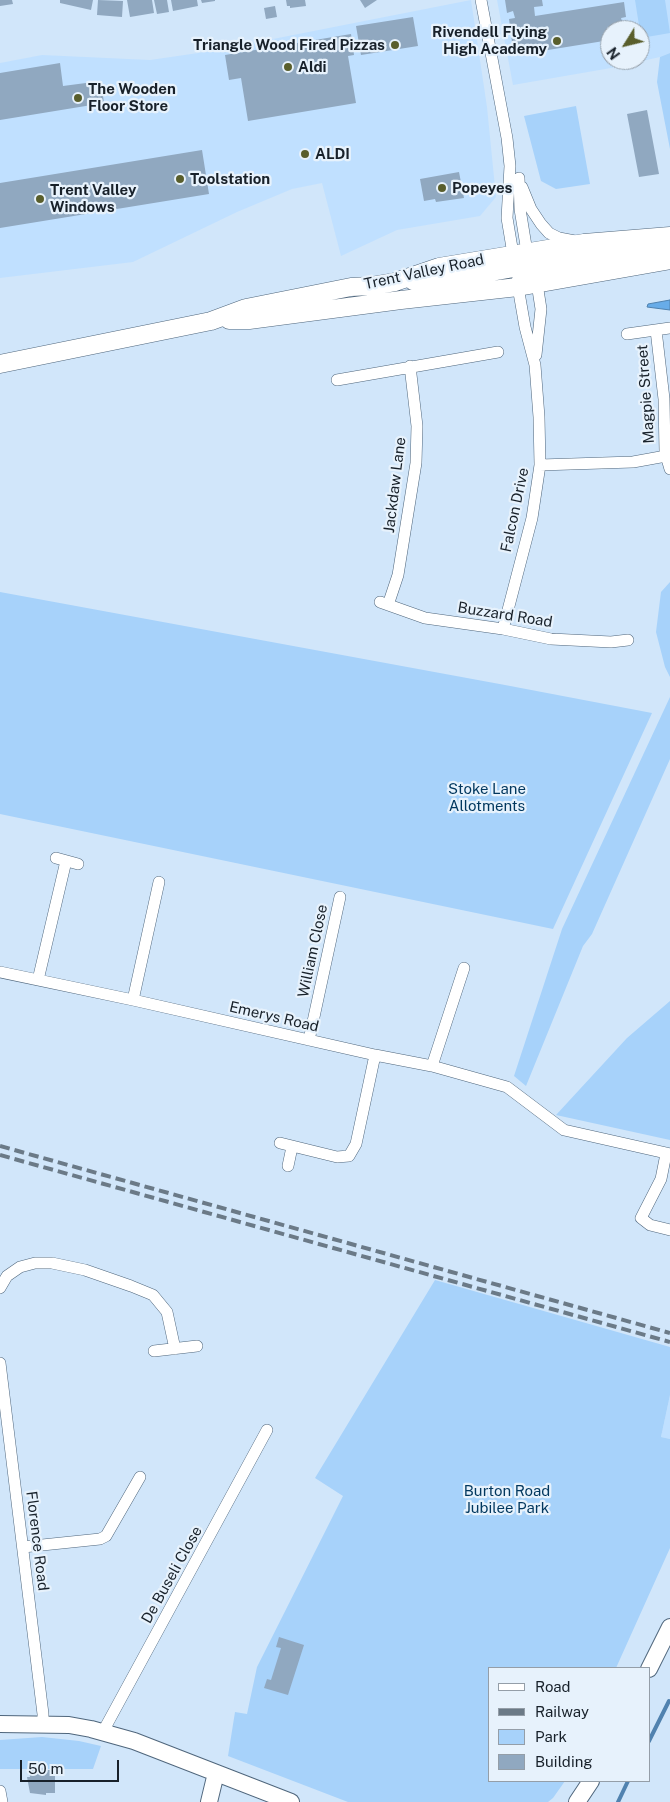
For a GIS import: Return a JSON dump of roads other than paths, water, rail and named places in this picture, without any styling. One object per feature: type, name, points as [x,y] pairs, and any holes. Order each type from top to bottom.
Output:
[{"type":"main road","name":"Trent Valley Road","points":[[0,364],[210,321],[246,308],[351,287],[395,282],[439,267],[518,258],[584,243],[670,236]]},
{"type":"main road","points":[[518,258],[530,266],[536,276],[670,248]]},
{"type":"main road","name":"Trent Valley Road","points":[[210,321],[248,320],[518,287],[536,276],[670,260]]},
{"type":"street","points":[[481,0],[507,138],[510,166],[507,218],[518,258]]},
{"type":"street","points":[[510,166],[519,178],[531,209],[540,224],[559,238],[584,243]]},
{"type":"street","points":[[518,258],[519,178]]},
{"type":"street","name":"Falcon Drive","points":[[503,629],[532,518],[540,465],[540,417],[535,364],[518,287],[518,258]]},
{"type":"street","name":"Falcon Drive","points":[[535,364],[541,309],[536,276]]},
{"type":"street","name":"Magpie Street","points":[[627,334],[670,328]]},
{"type":"street","name":"Magpie Street","points":[[656,330],[664,399],[666,456],[670,469]]},
{"type":"street","points":[[336,380],[498,352]]},
{"type":"street","name":"Jackdaw Lane","points":[[384,604],[398,575],[416,463],[417,426],[410,366]]},
{"type":"street","name":"Magpie Street","points":[[540,465],[633,462],[666,456]]},
{"type":"street","name":"Buzzard Road","points":[[384,604],[425,618],[503,629],[551,639],[611,642],[628,640]]},
{"type":"street","points":[[38,980],[60,860],[78,864]]},
{"type":"street","points":[[132,1000],[159,882]]},
{"type":"street","name":"William Close","points":[[309,1040],[340,897]]},
{"type":"street","points":[[432,1066],[464,968]]},
{"type":"street","name":"Emerys Road","points":[[0,972],[432,1066],[507,1087],[564,1130],[668,1154]]},
{"type":"street","points":[[280,1144],[337,1157],[349,1156],[356,1144],[375,1055]]},
{"type":"street","points":[[288,1166],[292,1147]]},
{"type":"street","points":[[668,1154],[661,1178],[641,1218],[650,1225],[670,1230]]},
{"type":"street","points":[[0,1288],[7,1276],[20,1267],[35,1263],[52,1263],[85,1270],[131,1286],[153,1295],[167,1312],[175,1349]]},
{"type":"street","points":[[154,1352],[197,1346]]},
{"type":"street","name":"Florence Road","points":[[0,1363],[43,1724]]},
{"type":"street","name":"De Buseli Close","points":[[110,1734],[106,1726],[267,1430]]},
{"type":"street","points":[[23,1547],[100,1539],[106,1536],[140,1477]]},
{"type":"street","points":[[650,1667],[670,1627]]},
{"type":"street","points":[[0,1724],[69,1725],[110,1734],[291,1802]]},
{"type":"street","points":[[209,1802],[216,1773]]},
{"type":"street","points":[[577,1802],[590,1782]]},
{"type":"street","points":[[0,1791],[2,1802]]},
{"type":"waterway","points":[[650,1739],[669,1701]]},
{"type":"waterway","points":[[618,1802],[628,1782]]},
{"type":"railway","points":[[0,1146],[670,1333]]},
{"type":"railway","points":[[0,1155],[670,1342]]},
{"type":"place","name":"Rivendell Flying High Academy","points":[[557,41]]},
{"type":"place","name":"Triangle Wood Fired Pizzas","points":[[395,45]]},
{"type":"place","name":"Aldi","points":[[288,67]]},
{"type":"place","name":"The Wooden Floor Store","points":[[78,98]]},
{"type":"place","name":"ALDI","points":[[305,154]]},
{"type":"place","name":"Toolstation","points":[[180,179]]},
{"type":"place","name":"Popeyes","points":[[442,188]]},
{"type":"place","name":"Trent Valley Windows","points":[[40,199]]},
{"type":"park label","name":"Stoke Lane Allotments","points":[[487,798]]},
{"type":"park label","name":"Burton Road Jubilee Park","points":[[507,1500]]}]
